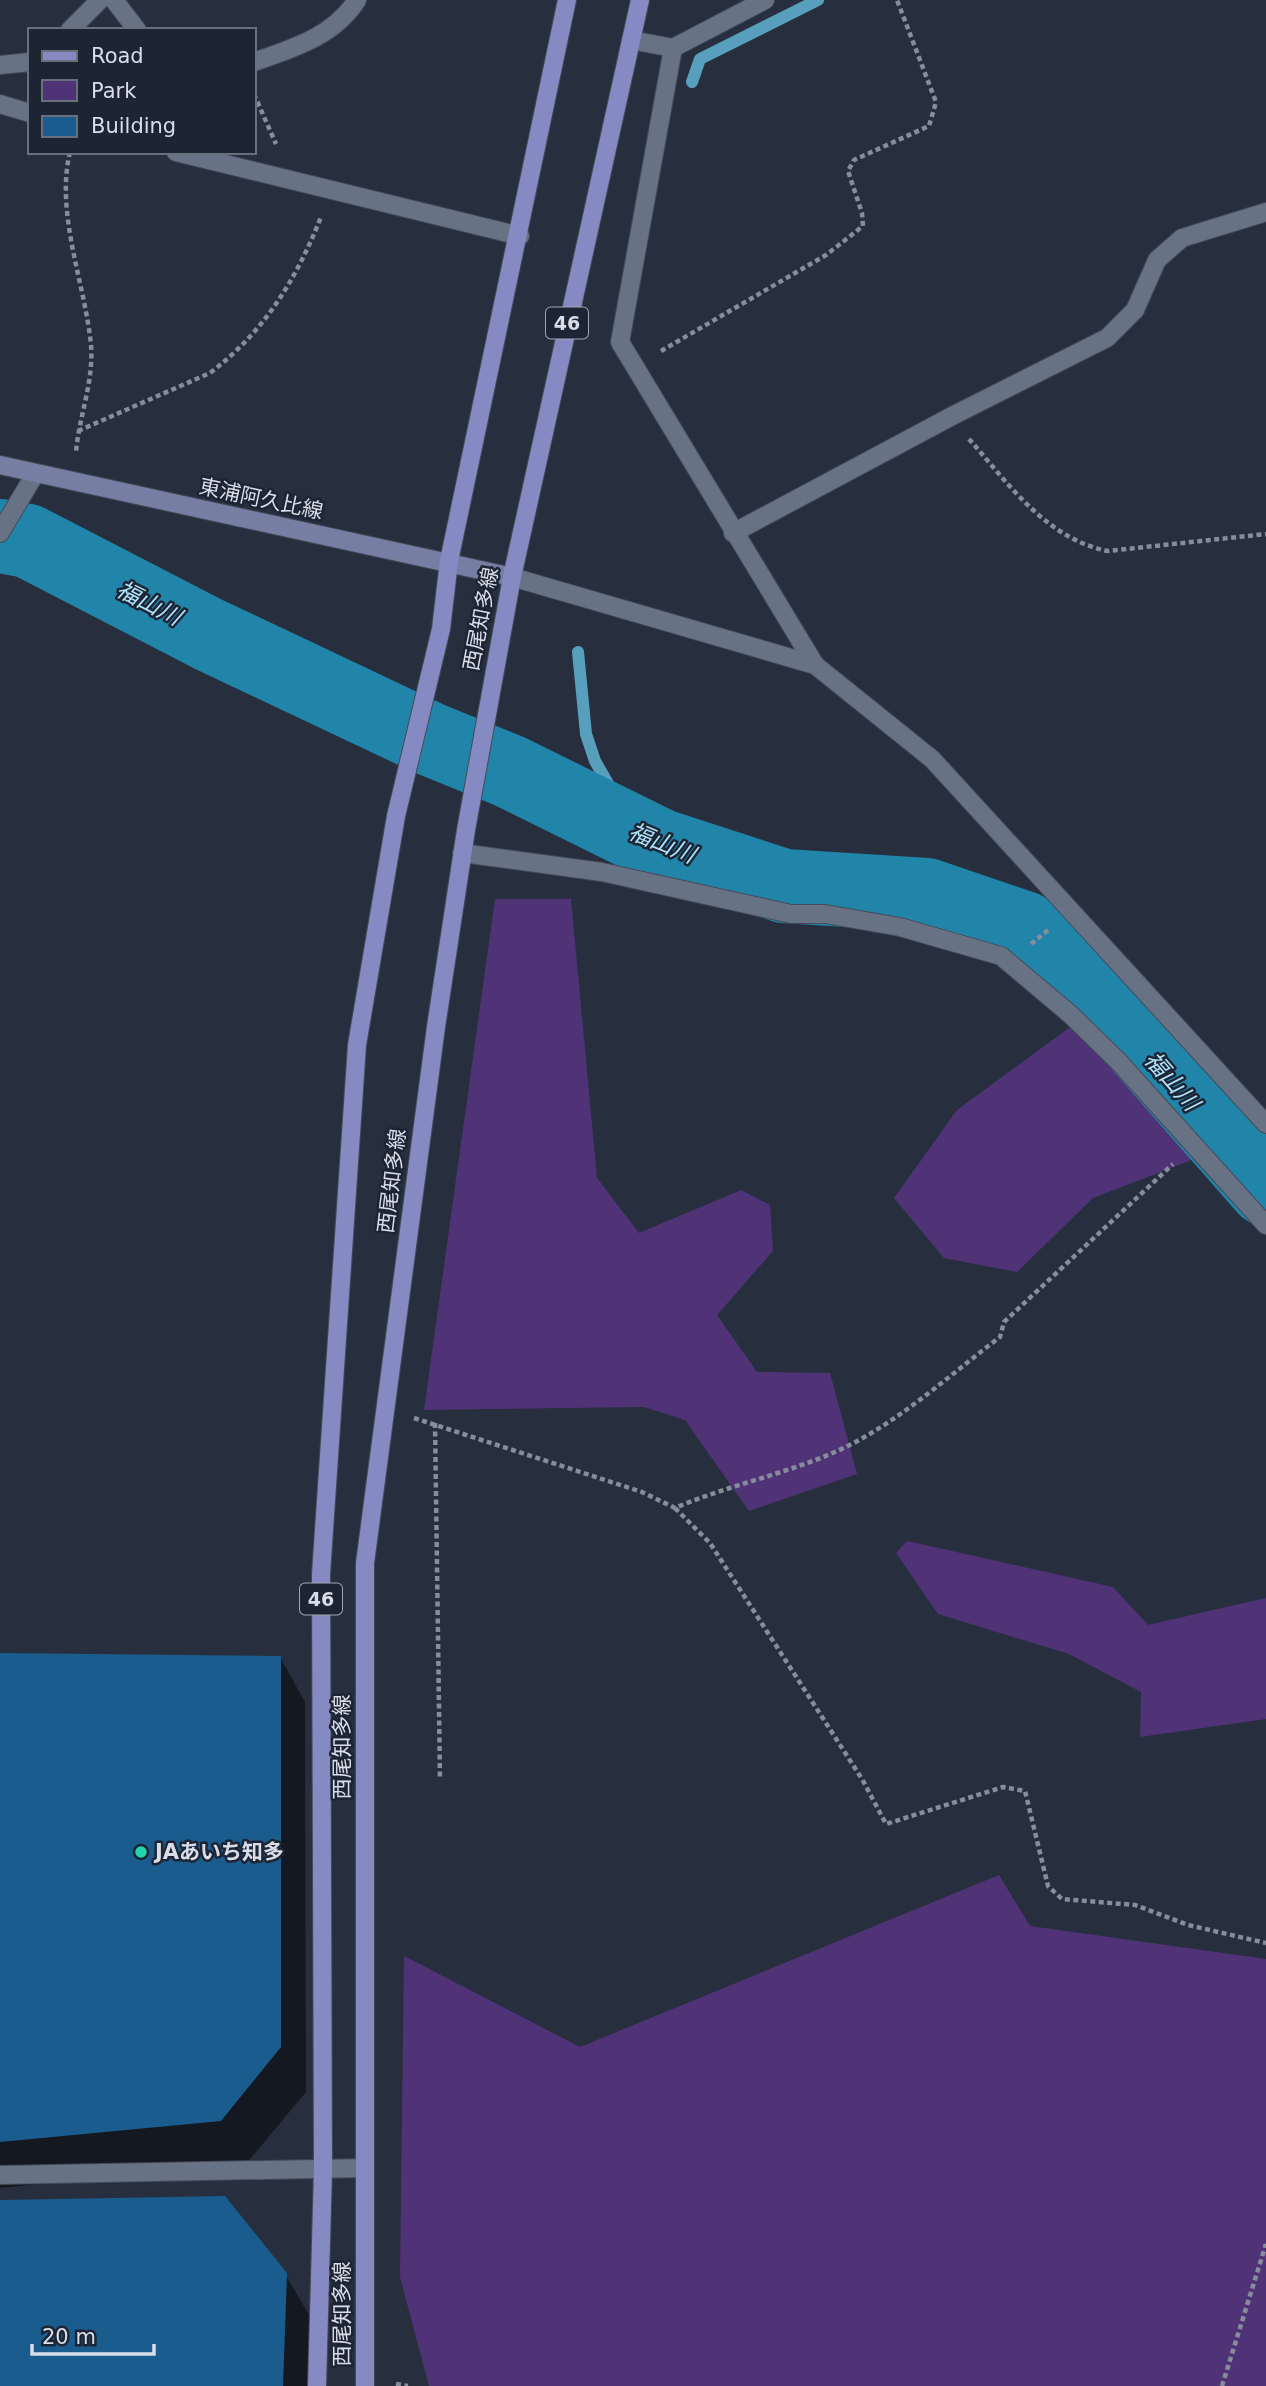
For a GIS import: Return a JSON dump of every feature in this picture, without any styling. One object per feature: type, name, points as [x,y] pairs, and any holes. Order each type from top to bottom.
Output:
[{"type":"main road","name":"西尾知多線","points":[[317,2386],[323,2170],[321,1574],[357,1045],[396,816],[440,629],[449,561],[520,236],[567,0]]},
{"type":"main road","name":"西尾知多線","points":[[365,2386],[365,1563],[434,1041],[462,853],[498,646],[582,251],[640,0]]},
{"type":"main road","name":"東浦阿久比線","points":[[0,466],[449,561],[512,577]]},
{"type":"street","points":[[71,28],[100,0]]},
{"type":"street","points":[[114,0],[136,28]]},
{"type":"street","points":[[256,61],[302,44],[336,26],[357,0]]},
{"type":"street","points":[[631,40],[673,48],[765,0]]},
{"type":"street","points":[[673,48],[620,342],[815,665],[932,759],[1266,1124]]},
{"type":"street","points":[[0,65],[28,62]]},
{"type":"street","points":[[0,104],[28,112]]},
{"type":"street","points":[[184,154],[520,236]]},
{"type":"street","points":[[733,533],[954,415],[1107,338],[1135,310],[1157,260],[1182,238],[1266,212]]},
{"type":"street","points":[[0,533],[35,474]]},
{"type":"street","points":[[512,577],[815,665]]},
{"type":"street","points":[[462,853],[602,872],[791,914],[825,914],[900,927],[1001,956],[1071,1015],[1194,1144],[1266,1225]]},
{"type":"street","points":[[0,2175],[365,2168]]},
{"type":"path","points":[[635,366],[826,255],[863,226],[862,213],[848,171],[854,160],[929,126],[936,102],[897,0]]},
{"type":"path","points":[[256,98],[293,181]]},
{"type":"path","points":[[70,154],[66,168],[70,224],[91,346],[73,482]]},
{"type":"path","points":[[78,431],[210,373],[227,360],[266,321],[304,255],[332,190]]},
{"type":"path","points":[[954,415],[964,433],[1019,496],[1072,541],[1108,551],[1266,534]]},
{"type":"path","points":[[1009,963],[1071,911]]},
{"type":"path","points":[[675,1507],[860,1440],[900,1414],[1000,1337],[1004,1322],[1194,1144]]},
{"type":"path","points":[[385,1413],[435,1423],[642,1492],[675,1507],[710,1543],[862,1779],[886,1824],[1003,1787],[1025,1791],[1048,1886],[1062,1899],[1135,1905],[1188,1925],[1266,1943]]},
{"type":"path","points":[[435,1423],[440,1779]]},
{"type":"path","points":[[1222,2386],[1266,2244]]},
{"type":"green space","points":[[495,899],[571,899],[597,1178],[639,1233],[741,1190],[770,1205],[773,1251],[717,1315],[757,1372],[830,1373],[857,1474],[749,1511],[685,1420],[644,1407],[424,1410]]},
{"type":"green space","points":[[1073,1025],[1194,1159],[1093,1198],[1017,1272],[944,1258],[894,1198],[957,1110]]},
{"type":"green space","points":[[907,1541],[1113,1587],[1148,1625],[1266,1598],[1266,1719],[1140,1737],[1141,1692],[1069,1654],[938,1614],[896,1553]]},
{"type":"green space","points":[[999,1875],[1030,1926],[1266,1959],[1266,2386],[429,2386],[400,2277],[404,1956],[580,2047]]},
{"type":"building","name":"JAあいち知多","points":[[0,1653],[281,1656],[281,2047],[221,2121],[0,2142]]},
{"type":"building","points":[[225,2196],[287,2273],[283,2386],[0,2386],[0,2200]]},
{"type":"waterway","points":[[692,82],[700,59],[818,0]]},
{"type":"waterway","name":"福山川","points":[[0,536],[28,541],[208,634],[430,739],[509,771],[661,846],[784,886],[927,895],[1024,928],[1130,1034],[1266,1189]]},
{"type":"waterway","points":[[578,652],[586,734],[595,761],[637,834]]},
{"type":"place","name":"JAあいち知多","points":[[141,1852]]}]
